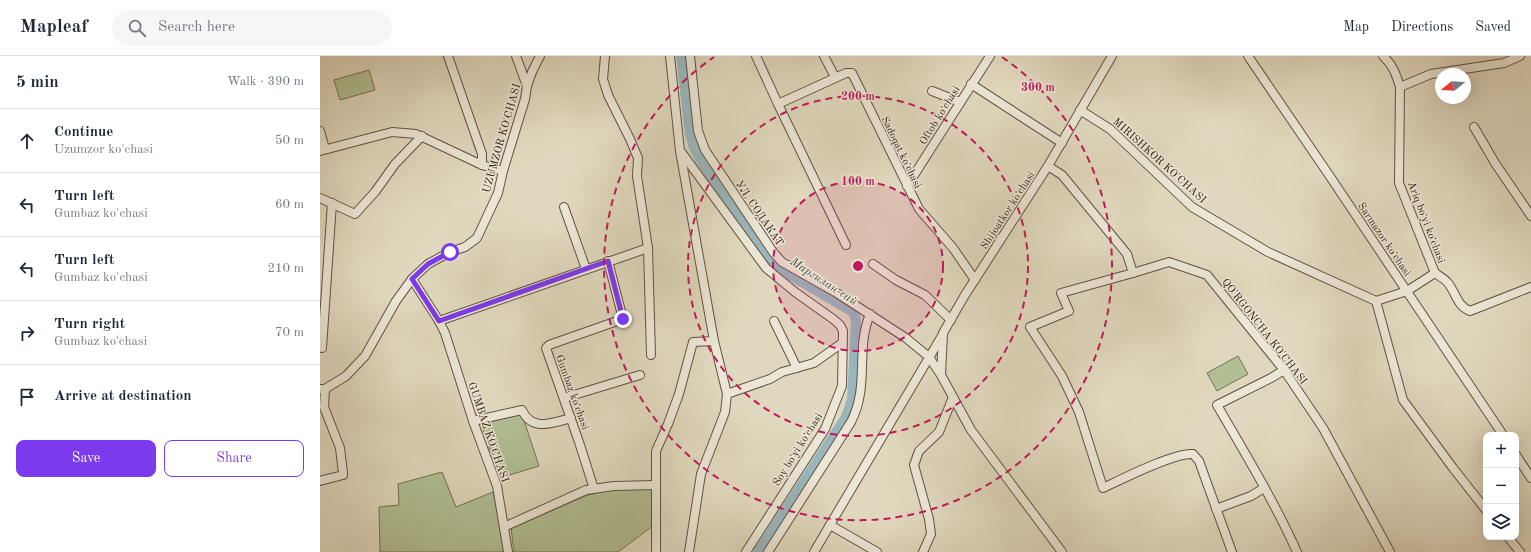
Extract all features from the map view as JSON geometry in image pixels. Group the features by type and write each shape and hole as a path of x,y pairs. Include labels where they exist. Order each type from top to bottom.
{"street":[{"path":"448,56 482,154 482,165"},
{"path":"516,56 527,86"},
{"name":"UZUMZOR KO'CHASI","path":"323,389 346,376 365,356 396,301 412,279 428,264 450,252 465,247 477,238 498,193 503,171 525,99 527,86 540,56"},
{"path":"605,56 603,79 608,96 630,138 638,158 638,176 648,248 651,355"},
{"path":"670,56 680,151 714,341 727,394 725,412 701,474 689,552"},
{"name":"УЛ. СОДАКАТ","path":"690,56 700,141 765,241 782,262 870,314 906,338 929,357 971,430 1062,552"},
{"path":"756,56 846,245"},
{"path":"824,56 835,77"},
{"name":"Oftob koʻchasi","path":"907,186 990,56"},
{"name":"Shijoatkor koʻchasi","path":"942,378 943,333 1048,166 1112,56"},
{"name":"Sarmazor koʻchasi","path":"1248,56 1501,432"},
{"name":"Ariq boʻyi koʻchasi","path":"1383,56 1390,62 1396,72 1400,87 1399,183 1435,273 1407,291"},
{"path":"1400,87 1431,74 1504,63 1520,56"},
{"name":"Sadoqat koʻchasi","path":"778,104 848,72 854,75 919,208 930,223 953,248 975,280"},
{"path":"971,84 1001,105 1062,143"},
{"path":"932,91 960,102"},
{"name":"MIRISHKOR KO'CHASI","path":"1080,110 1110,129 1192,207 1268,252 1376,301"},
{"path":"1474,128 1531,216"},
{"path":"320,131 322,150 392,132 416,134 482,165 503,171"},
{"path":"320,198 355,214 375,192 395,164 422,136"},
{"name":"Soy boʻyi koʻchasi","path":"680,151 766,268 795,292 837,322 842,331 842,386 825,429 746,552"},
{"path":"1048,166 1062,175 1127,254 1134,273"},
{"path":"322,348 332,203"},
{"path":"564,207 586,269"},
{"path":"439,321 648,248"},
{"name":"Gumbaz koʻchasi","path":"594,489 564,398 546,350 547,346 623,319 608,261"},
{"name":"QO'RGONCHA KO'CHASI","path":"1232,552 1199,461 1193,454 1186,453 1103,488 1079,412 1062,376 1030,327 1069,311 1061,293 1169,262 1207,275 1284,370 1323,428 1390,552"},
{"path":"872,264 896,280 925,296 951,320"},
{"path":"1435,273 1448,283 1458,302 1465,309 1470,311 1531,287"},
{"name":"GUMBAZ KO'CHASI","path":"412,279 445,333 473,421 497,486 508,552"},
{"path":"1407,291 1376,301 1403,400 1483,506"},
{"path":"768,552 857,411 862,387 864,334 870,314"},
{"path":"774,321 797,368"},
{"path":"814,552 943,333"},
{"path":"656,552 656,452 679,394 693,342 714,341"},
{"path":"727,394 770,379 782,372 814,363 842,343"},
{"path":"1284,370 1217,405 1285,527 1296,552"},
{"path":"564,398 640,375"},
{"path":"320,481 342,475 343,473 340,448 324,407 323,389"},
{"path":"923,552 931,534 929,519 914,465 918,451 939,432 953,397"},
{"path":"473,421 522,410 528,419 538,424 552,423 570,418"},
{"path":"1519,460 1531,478"},
{"path":"504,527 572,495 586,490 614,486 655,485"},
{"path":"1216,509 1251,496 1264,488"},
{"path":"830,525 877,552"},
{"path":"1510,540 1520,552"}],"green space":[{"path":"369,70 375,90 340,100 334,80"},
{"path":"1238,356 1248,374 1217,391 1207,373"},
{"path":"522,414 539,466 500,478 481,424"},
{"path":"442,472 456,507 493,492 504,540 505,552 380,552 379,507 399,505 398,484"},
{"path":"654,488 654,525 618,552 514,552 511,528 588,495 615,489"}],"waterway":[{"name":"Маргилан-сай","path":"681,56 690,134 694,148 701,161 763,252 783,271 853,312 856,320 852,400 846,417 758,552"}],"route":[{"path":"450,252 428,264 412,279 439,321 608,261 623,319"}]}
